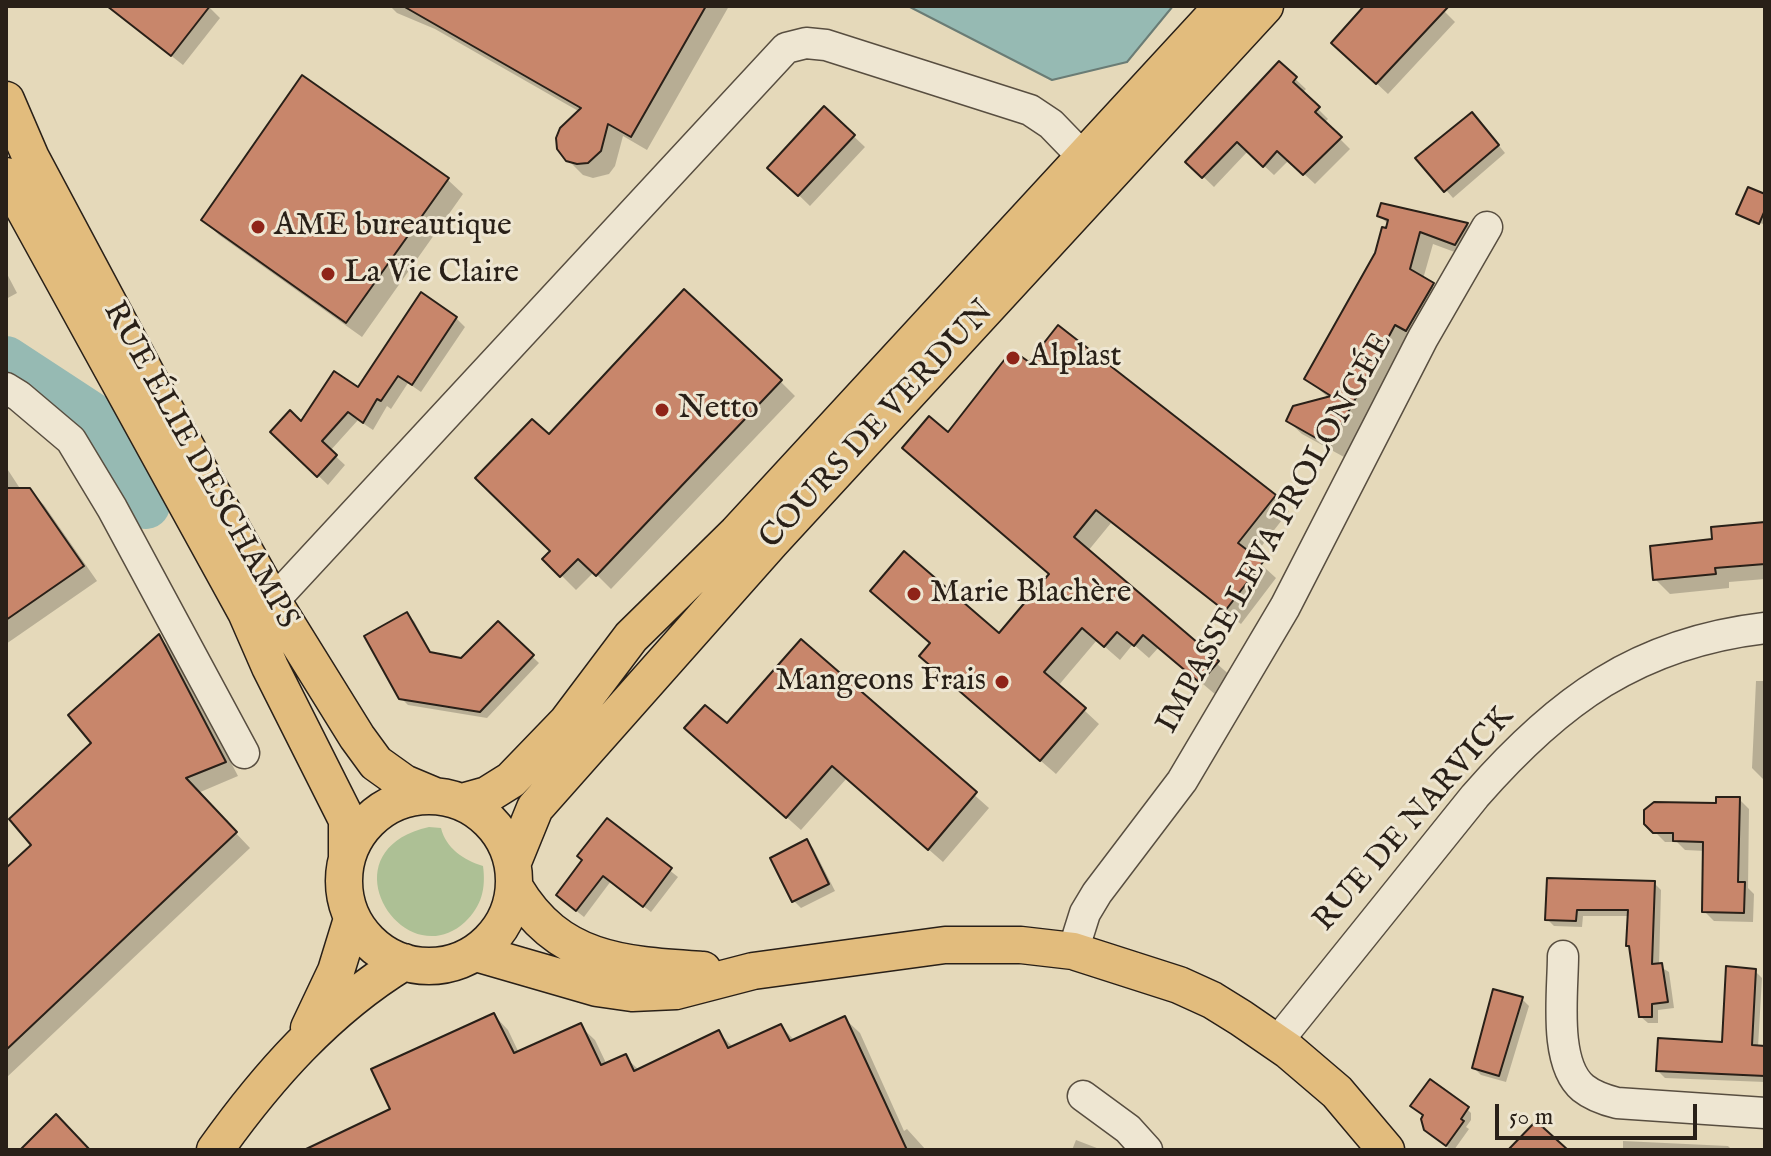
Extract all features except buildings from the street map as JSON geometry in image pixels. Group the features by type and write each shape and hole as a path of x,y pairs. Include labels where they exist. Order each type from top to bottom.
{"main road":[{"name":"COURS DE VERDUN","path":"448,799 487,795 520,771 567,722 631,637 737,533 1223,6"},
{"name":"COURS DE VERDUN","path":"514,875 535,808 771,542 1265,6"},
{"name":"RUE ÉLIE DESCHAMPS","path":"6,100 31,158 159,399 272,600 357,737 376,763 404,783 448,799"},
{"name":"RUE ÉLIE DESCHAMPS","path":"6,176 246,612 270,667 347,820 347,858"},
{"path":"514,875 509,912 497,934 476,953 450,965 422,967 395,960 371,944 352,919 344,887 347,858 360,831 381,811 407,799 448,799 485,817 503,838 529,912 552,933 597,957 646,966 745,973"},
{"path":"302,1041 336,971 352,919"},
{"path":"476,953 597,988 632,993 676,991 745,973 945,945 1021,945 1090,956 1140,971 1212,1000 1277,1042 1337,1092 1386,1150"},
{"path":"215,1150 302,1041 364,988 404,962"}],"street":[{"path":"272,600 786,48 806,43 826,45 1030,110 1051,124 1083,157"},
{"name":"IMPASSE LEVA PROLONGÉE","path":"1090,956 1085,913 1182,781 1285,607 1423,338 1487,227"},
{"path":"6,388 71,440 112,508 244,753"},
{"name":"RUE DE NARVICK","path":"1277,1042 1475,796 1507,760 1555,715 1593,687 1637,662 1709,637 1765,628"},
{"path":"1563,956 1563,1044 1569,1069 1581,1087 1597,1097 1617,1103 1765,1113"},
{"path":"1083,1096 1128,1129 1147,1150"}],"green space":[{"path":"429,827 441,828 456,852 483,866 483,889 475,910 465,922 442,935 419,934 399,923 384,904 377,882 381,860 397,840"}],"water":[{"path":"908,6 1173,6 1127,62 1052,80"}],"waterway":[{"path":"6,360 90,415 118,454 146,505"}],"place":[{"name":"AME bureautique","path":"258,227"},
{"name":"La Vie Claire","path":"328,274"},
{"name":"Alplast","path":"1013,358"},
{"name":"Netto","path":"662,410"},
{"name":"Marie Blachère","path":"914,594"},
{"name":"Mangeons Frais","path":"1002,682"}]}
